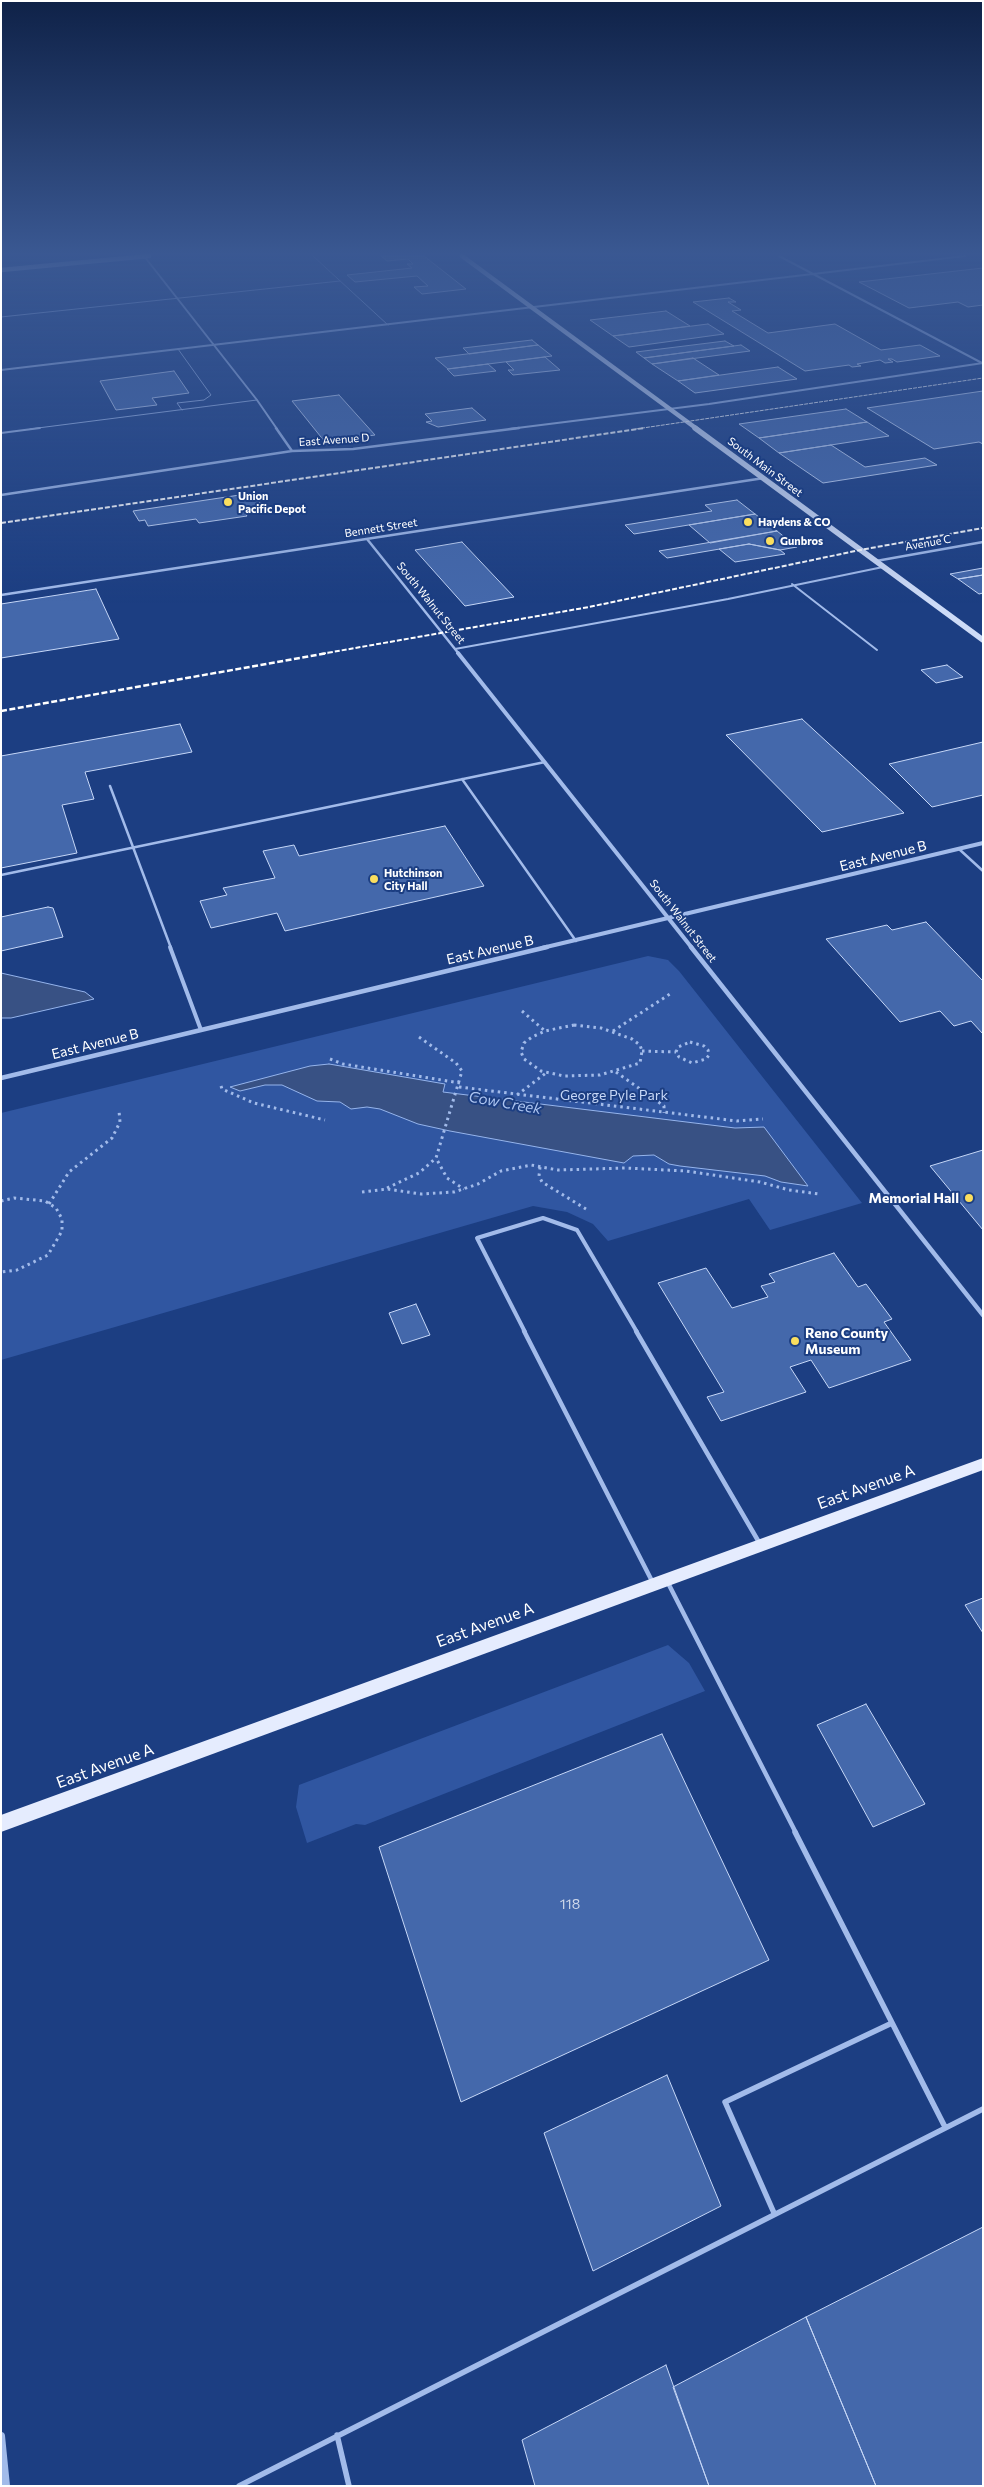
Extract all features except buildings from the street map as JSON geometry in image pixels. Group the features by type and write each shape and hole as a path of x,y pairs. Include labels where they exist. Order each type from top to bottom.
{"main road":[{"name":"East Avenue A","path":"1,1824 983,1464"}],"street":[{"path":"235,372 292,451"},
{"name":"South Main Street","path":"619,372 983,640"},
{"name":"East Avenue D","path":"1,494 292,451 353,449 668,408 919,372"},
{"name":"Bennett Street","path":"1,595 764,478"},
{"name":"South Walnut Street","path":"367,539 983,1315"},
{"name":"Avenue C","path":"876,561 983,542"},
{"name":"East Avenue B","path":"1,1078 668,920 983,843"},
{"path":"1,2436 6,2486"}],"lane":[{"path":"182,410 177,403 204,400 211,395 195,372"},
{"path":"1,433 256,400"},
{"path":"455,649 728,599 792,584 884,567"},
{"path":"792,584 877,650"},
{"path":"1,875 545,762"},
{"path":"462,779 576,941"},
{"path":"110,786 201,1030"},
{"path":"959,849 983,871"},
{"path":"761,1546 577,1230 543,1218 478,1238 660,1581 945,2127"},
{"path":"774,2213 725,2102 892,2023"},
{"path":"240,2486 774,2213 983,2109"},
{"path":"337,2435 349,2486"}],"path":[{"path":"613,1031 670,994"},
{"path":"522,1010 545,1031"},
{"path":"574,1026 589,1026 613,1031 632,1039 640,1045 642,1051 640,1063 616,1072 582,1076 564,1076 547,1072 524,1059 521,1052 524,1043 545,1031 574,1026"},
{"path":"387,1189 418,1173 436,1158 442,1134 460,1083 462,1071 456,1062 418,1036"},
{"path":"642,1051 676,1052 684,1061 700,1062 709,1055 708,1048 690,1042 678,1047 676,1052"},
{"path":"330,1058 343,1064 460,1083"},
{"path":"517,1095 547,1072"},
{"path":"616,1072 664,1106 664,1113"},
{"path":"221,1086 222,1089 254,1103 325,1120"},
{"path":"458,1087 737,1121 763,1119"},
{"path":"49,1204 68,1172 112,1138 120,1122 119,1111"},
{"path":"436,1158 447,1178 464,1189"},
{"path":"362,1192 387,1189 437,1195 464,1189 501,1171 531,1165 558,1170 626,1168 686,1171 760,1182 789,1190 819,1194"},
{"path":"1,1201 30,1198 56,1208 62,1219 62,1231 57,1243 48,1255 33,1264 17,1270 1,1272"}],"green space":[{"name":"George Pyle Park","path":"648,956 668,960 679,971 862,1203 770,1230 749,1199 608,1241 593,1224 567,1212 533,1206 1,1360 1,1113"},
{"path":"668,1645 689,1663 705,1691 365,1825 356,1824 307,1843 296,1807 299,1785"}],"water":[{"path":"1,973 85,992 94,999 11,1018 1,1018"},
{"name":"Cow Creek","path":"329,1064 445,1084 443,1092 735,1128 764,1127 808,1186 781,1182 765,1176 669,1164 654,1155 633,1156 624,1163 450,1131 418,1124 380,1109 367,1107 351,1109 340,1102 317,1101 282,1085 265,1085 240,1091 230,1087 310,1066"}],"railway":[{"path":"636,429 983,378"},
{"path":"1,523 644,428"},
{"path":"321,654 589,607 860,550 983,528"},
{"path":"1,711 328,653"}],"place":[{"name":"Union Pacific Depot","path":"228,502"},
{"name":"Haydens & CO","path":"748,522"},
{"name":"Gunbros","path":"770,541"},
{"name":"Hutchinson City Hall","path":"374,879"},
{"name":"Memorial Hall","path":"969,1198"},
{"name":"Reno County Museum","path":"795,1341"}]}
